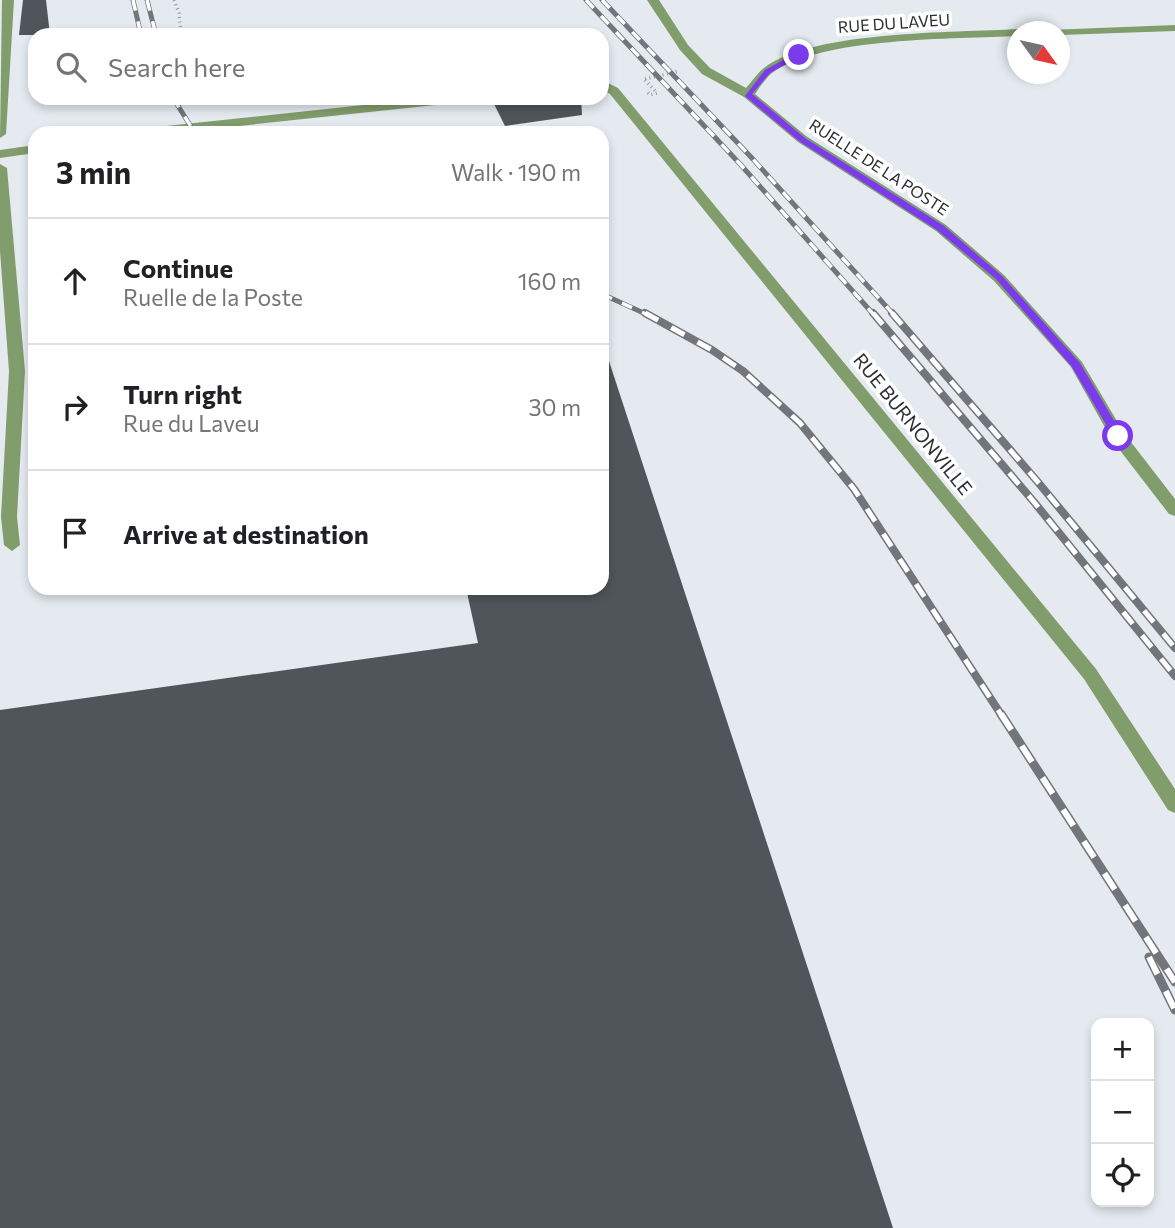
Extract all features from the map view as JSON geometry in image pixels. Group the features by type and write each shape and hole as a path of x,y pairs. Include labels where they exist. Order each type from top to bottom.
{"street":[{"path":"0,134 8,0"},
{"name":"RUELLE DE LA POSTE","path":"653,0 684,47 706,71 748,94 802,139 941,228 999,278 1076,365 1118,436 1175,510"},
{"path":"1070,31 1175,28"},
{"name":"RUE DU LAVEU","path":"748,94 768,71 820,48 876,41 1007,33"},
{"name":"RUE BURNONVILLE","path":"609,88 1090,674 1175,805"},
{"path":"203,126 399,105"},
{"path":"0,154 28,150"},
{"path":"0,168 17,371 9,517 12,545"}],"path":[{"path":"174,0 180,28"},
{"path":"641,87 650,95 657,93 645,79 684,70"}],"building":[{"path":"23,0 46,0 49,28 28,28 28,35 19,35"},
{"path":"494,105 581,105 582,115 505,126"},
{"path":"609,361 893,1228 0,1228 0,710 478,643 468,595 609,595"}],"railway":[{"path":"133,0 139,28"},
{"path":"147,0 154,28"},
{"path":"586,0 740,164 874,315"},
{"path":"602,0 751,157 894,315"},
{"path":"177,105 191,126"},
{"path":"609,297 648,315"},
{"path":"645,313 712,350 743,371 800,423 854,489 1002,716"},
{"path":"873,313 1034,502 1175,676"},
{"path":"892,313 1037,481 1175,648"},
{"path":"1001,714 1175,982"},
{"path":"1149,957 1175,1010"}],"route":[{"path":"799,55 768,71 748,94 802,139 941,228 999,278 1076,365 1118,436"}]}
